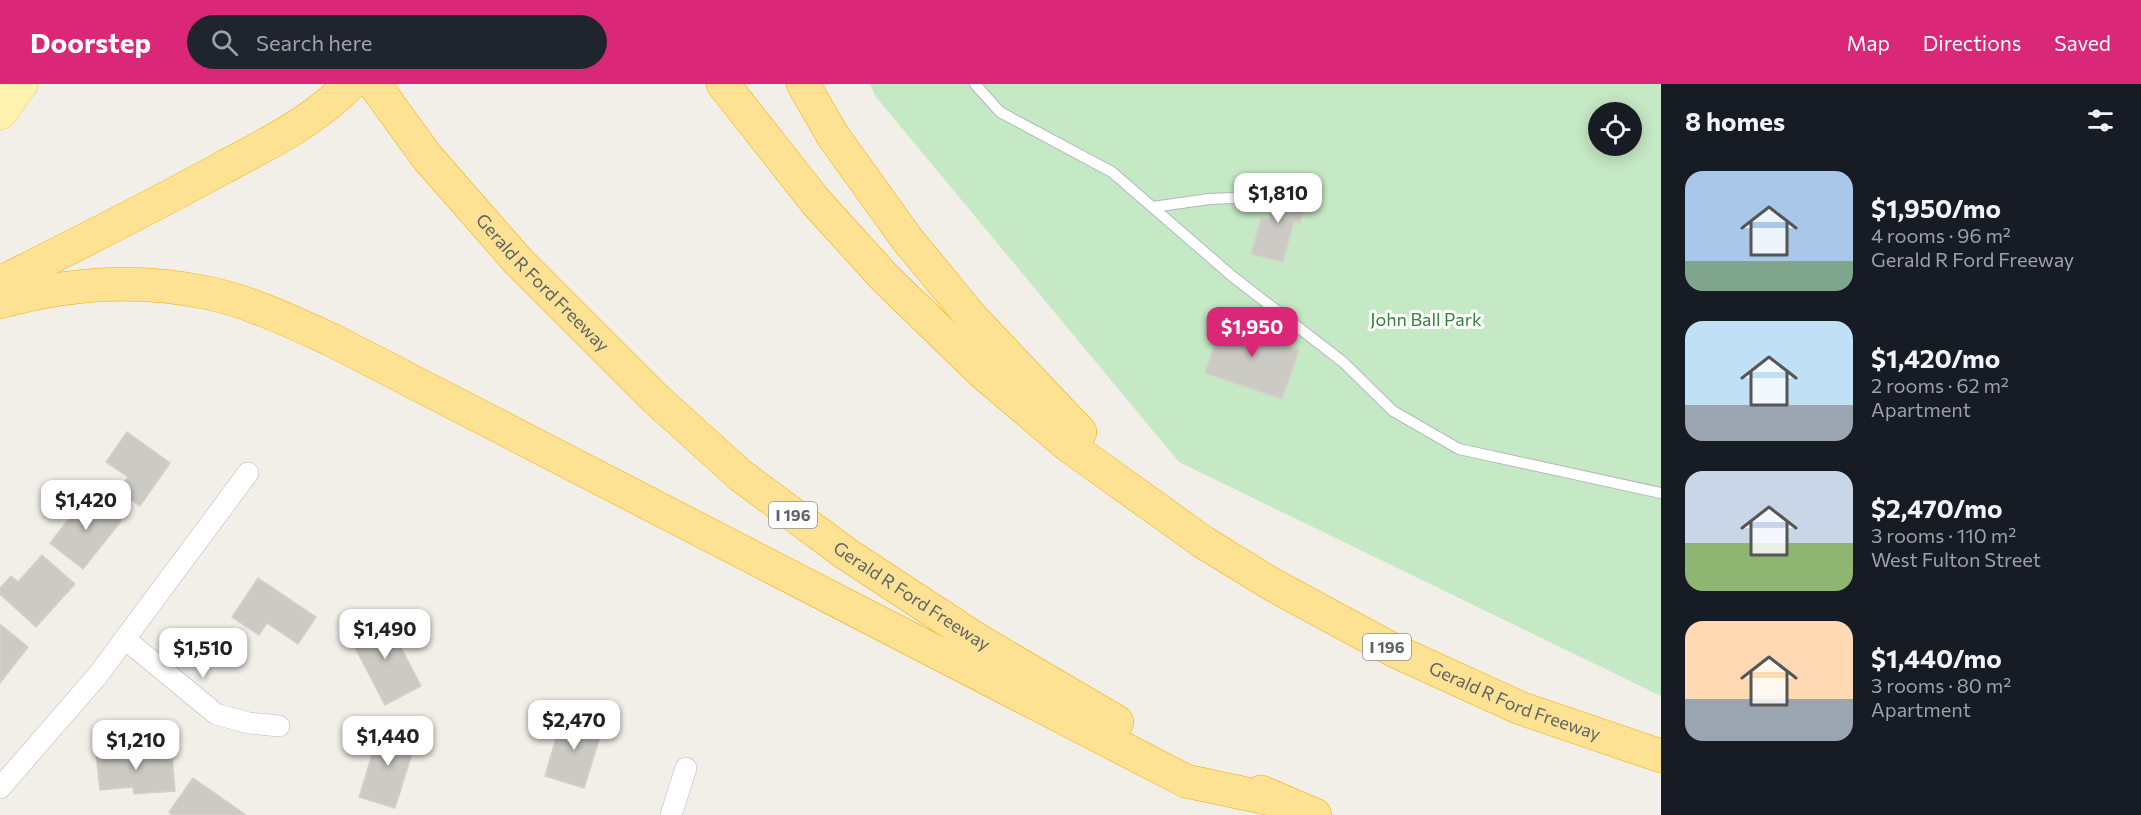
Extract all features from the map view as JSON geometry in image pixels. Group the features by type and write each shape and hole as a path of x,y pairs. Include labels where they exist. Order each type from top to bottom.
{"highway":[{"path":"0,283 190,186 306,120 350,84"},
{"name":"Gerald R Ford Freeway","path":"374,84 427,157 519,262 656,399 740,475 845,553 975,639 1118,723 1280,801 1315,815"},
{"name":"Gerald R Ford Freeway","path":"723,84 816,202 885,278 1000,388 1069,446 1203,542 1273,585 1395,651 1520,708 1661,756"},
{"path":"803,84 833,136 914,247 972,318 1136,493"},
{"path":"0,302 67,287 134,283 209,293 268,312 343,346 1186,781 1280,801"}],"main road":[{"path":"0,113 21,84"}],"street":[{"path":"0,788 98,675 248,473"},
{"path":"124,639 216,714 249,723 279,726"},
{"path":"671,815 686,768"}],"lane":[{"path":"975,84 1000,112 1112,172 1232,276 1343,362 1393,411 1459,449 1661,493"},
{"path":"1153,207 1209,199 1257,197"}],"green space":[{"name":"John Ball Park","path":"870,84 1661,84 1661,696 1179,462 876,97"}],"building":[{"path":"1265,187 1307,197 1300,223 1294,221 1283,262 1251,254 1261,218 1269,219 1272,206 1261,203"},
{"path":"1225,315 1290,338 1288,346 1299,350 1282,399 1205,373"},
{"path":"127,432 170,463 140,506 118,491 128,477 106,462"},
{"path":"88,494 122,520 83,569 50,543"},
{"path":"42,555 75,584 36,627 0,594 0,588 11,576 18,582"},
{"path":"258,578 316,617 298,644 267,623 259,635 232,617"},
{"path":"384,615 421,686 385,705 348,634"},
{"path":"0,624 28,647 0,683"},
{"path":"563,715 603,727 584,788 545,776"},
{"path":"381,726 417,737 395,808 359,797"},
{"path":"155,748 155,757 172,755 175,791 134,794 133,787 100,790 96,753"},
{"path":"193,778 246,815 173,815 169,812"}]}
